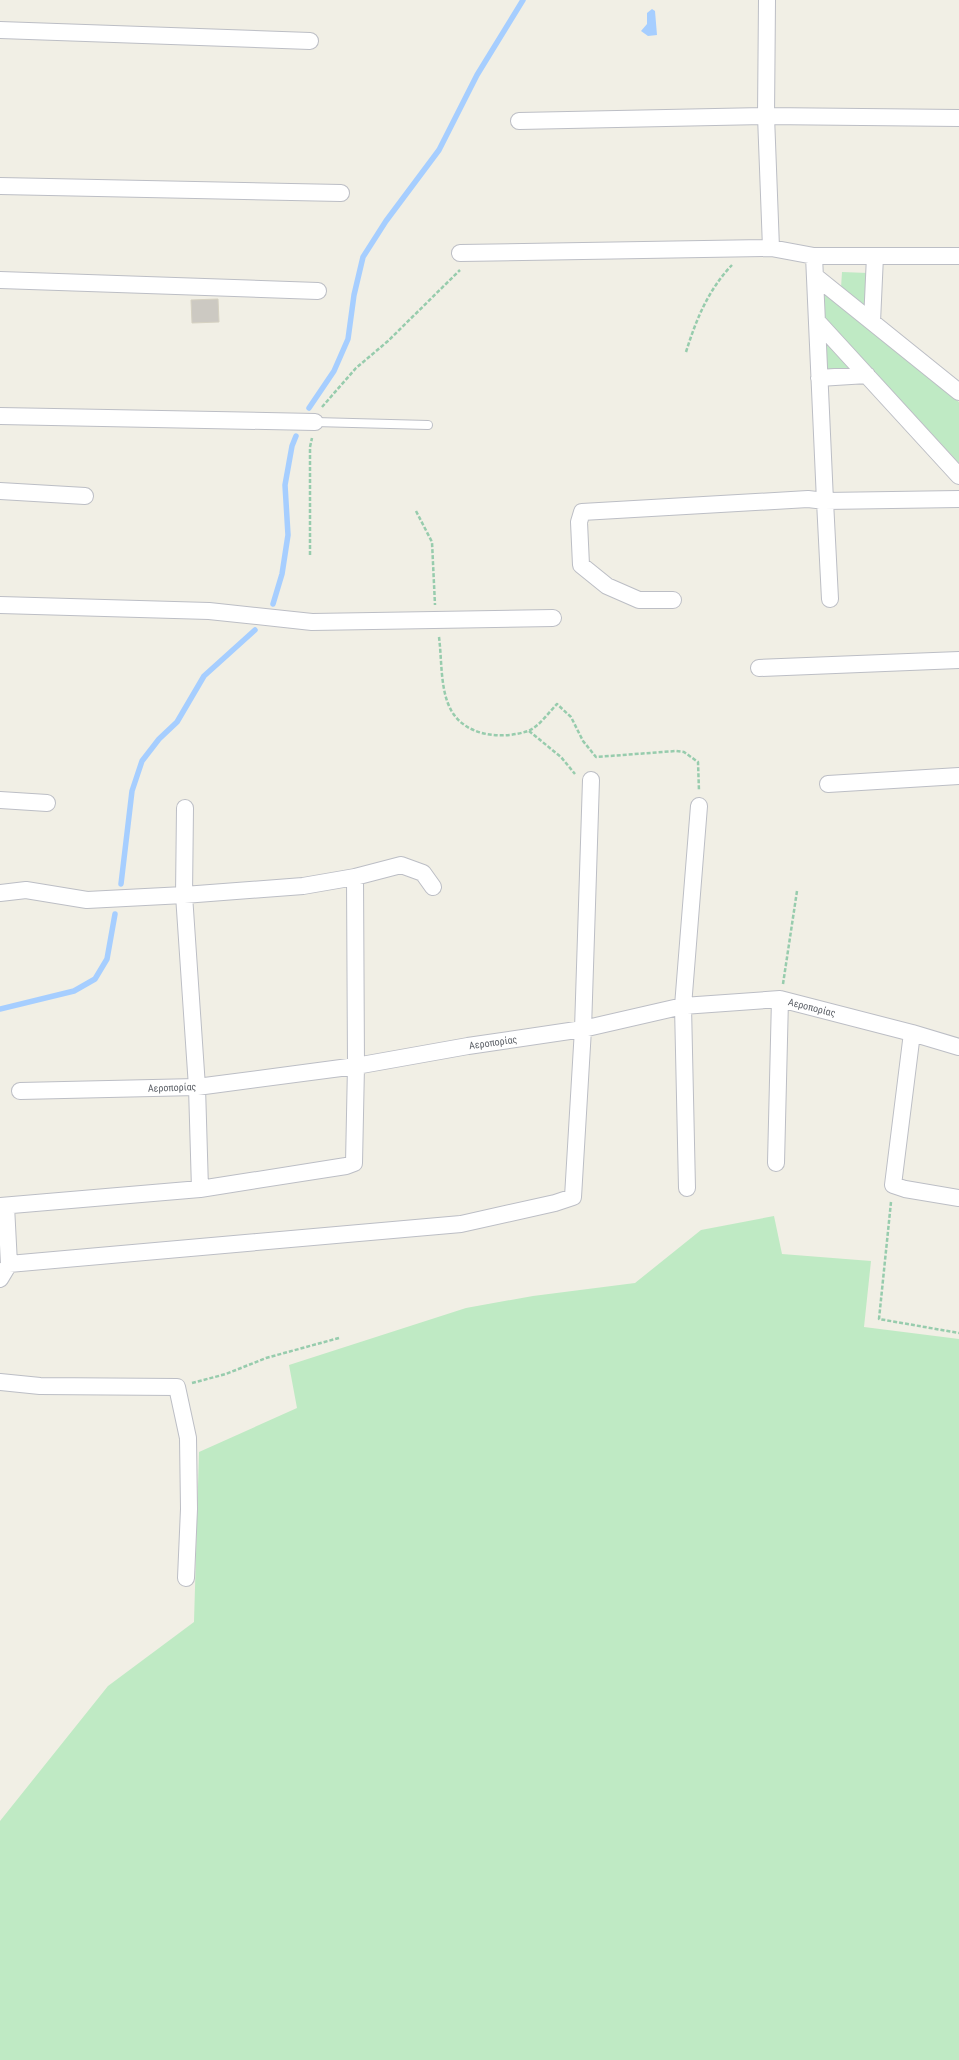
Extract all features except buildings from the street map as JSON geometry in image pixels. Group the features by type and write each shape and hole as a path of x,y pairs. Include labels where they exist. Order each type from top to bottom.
{"street":[{"path":"767,0 766,116 771,248"},
{"path":"0,30 310,41"},
{"path":"519,121 766,116 959,118"},
{"path":"0,186 341,193"},
{"path":"460,252 771,248 814,256 959,256"},
{"path":"814,256 830,599"},
{"path":"872,322 875,256"},
{"path":"815,276 959,392"},
{"path":"0,280 318,292"},
{"path":"817,321 959,476"},
{"path":"819,378 866,375"},
{"path":"0,416 315,422"},
{"path":"0,491 85,496"},
{"path":"673,600 639,600 607,586 581,565 579,522 582,512 808,499 825,501 959,500"},
{"path":"0,606 209,611 312,622 553,618"},
{"path":"759,668 959,660"},
{"path":"828,784 959,776"},
{"path":"9,1264 461,1224 573,1197 582,1029 584,779"},
{"path":"0,800 47,803"},
{"path":"687,1188 683,1006 699,806"},
{"path":"185,808 184,895 197,1087 200,1189"},
{"path":"0,893 26,890 87,900 184,895 303,886 355,877 401,865 422,872 433,887"},
{"path":"0,1278 9,1264 3,1206 200,1189 346,1166 354,1163 356,1066 355,877"},
{"path":"776,1163 780,999"},
{"name":"Αεροπορίας","path":"20,1091 197,1087 356,1066 468,1046 582,1029 683,1006 780,999 912,1033 959,1047"},
{"path":"912,1033 893,1185 904,1190 959,1198"},
{"path":"0,1382 40,1386 177,1387 188,1438 189,1509 186,1578"}],"lane":[{"path":"315,422 428,425"}],"path":[{"path":"686,352 697,318 710,294 726,272 747,249"},
{"path":"310,555 310,447 317,413 356,368 388,342 477,252"},
{"path":"416,511 432,542 437,621 444,688 450,709 460,724 480,733 504,735 529,731 556,704 572,716 583,742 596,757 684,752 698,762 699,806"},
{"path":"529,731 561,757 584,779"},
{"path":"780,999 797,891"},
{"path":"893,1185 879,1319 959,1333"},
{"path":"177,1387 226,1374 266,1358 339,1338"}],"green space":[{"path":"842,272 868,273 865,309 841,288"},
{"path":"824,293 959,402 959,463 825,318"},
{"path":"826,342 853,370 825,371"},
{"path":"774,1216 782,1254 871,1261 864,1327 959,1339 959,2060 0,2060 0,1821 108,1686 194,1622 199,1452 297,1408 289,1365 466,1308 533,1296 635,1283 701,1230"}],"water":[{"path":"652,9 655,11 657,35 648,36 641,31 647,24 647,13"}],"waterway":[{"path":"309,408 334,371 348,339 354,295 363,257 386,221 439,150 477,75 523,0"},
{"path":"273,604 282,574 288,535 285,485 292,446 296,436"},
{"path":"121,884 132,791 142,761 159,739 177,722 204,676 255,630"},
{"path":"0,1009 74,991 95,979 107,959 115,914"}]}
